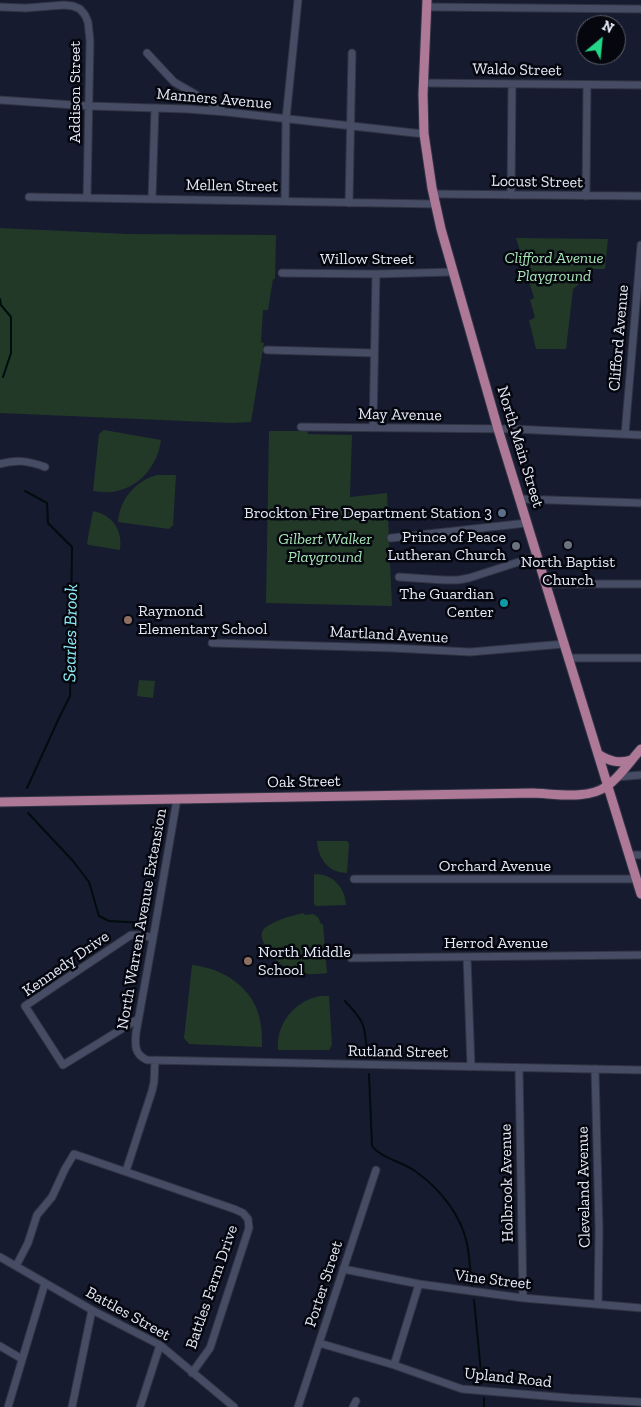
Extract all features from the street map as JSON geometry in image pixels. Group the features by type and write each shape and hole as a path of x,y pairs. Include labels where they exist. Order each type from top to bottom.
{"main road":[{"name":"North Main Street","path":"427,3 423,83 424,134 435,204 498,430 641,894"},
{"path":"607,786 641,749"},
{"path":"598,754 605,759 617,762 632,760"},
{"name":"Oak Street","path":"0,802 516,793 579,794 594,792 607,786"}],"street":[{"path":"284,201 286,119 298,0"},
{"path":"427,3 641,9"},
{"name":"Addison Street","path":"0,7 26,8 64,5 80,9 85,15 88,22 90,41 87,198"},
{"path":"147,53 174,82 209,104 226,112"},
{"path":"349,203 352,53"},
{"name":"Waldo Street","path":"423,83 641,85"},
{"path":"511,195 512,84"},
{"path":"586,196 587,85"},
{"name":"Manners Avenue","path":"0,100 226,112 424,134"},
{"path":"152,198 155,108"},
{"name":"Locust Street","path":"433,194 641,196"},
{"name":"Mellen Street","path":"29,197 435,204"},
{"name":"Clifford Avenue","path":"625,434 641,245"},
{"name":"Willow Street","path":"282,273 376,274 453,272"},
{"path":"373,428 376,274"},
{"path":"267,350 374,353"},
{"name":"May Avenue","path":"301,427 514,429 641,435"},
{"path":"0,464 19,460 45,467"},
{"path":"520,499 641,503"},
{"path":"392,538 527,523"},
{"path":"399,577 458,580 537,556"},
{"path":"546,584 641,584"},
{"name":"Martland Avenue","path":"212,643 382,647 470,652 564,644"},
{"path":"568,658 641,658"},
{"path":"617,777 641,776"},
{"name":"North Warren Avenue Extension","path":"155,1060 147,1060 140,1057 135,1046 136,1033 177,800"},
{"path":"629,855 641,855"},
{"name":"Orchard Avenue","path":"354,880 636,880"},
{"name":"Kennedy Drive","path":"138,1019 63,1065 25,1006 131,935 153,938"},
{"name":"Herrod Avenue","path":"351,958 641,955"},
{"path":"467,957 471,1067"},
{"path":"126,1172 152,1091 155,1060"},
{"name":"Rutland Street","path":"155,1060 641,1070"},
{"name":"Holbrook Avenue","path":"519,1068 524,1298"},
{"name":"Cleveland Avenue","path":"595,1069 599,1230 598,1304"},
{"name":"Battles Farm Drive","path":"16,1266 28,1243 38,1215 52,1197 74,1154 234,1208 243,1213 248,1219 249,1228 210,1348 192,1373"},
{"name":"Porter Street","path":"298,1407 376,1170"},
{"name":"Battles Street","path":"0,1257 92,1310 160,1345 229,1405"},
{"name":"Vine Street","path":"344,1269 419,1284 524,1298 641,1308"},
{"path":"8,1407 45,1283"},
{"path":"394,1365 419,1284"},
{"path":"72,1407 92,1310"},
{"name":"Upland Road","path":"319,1342 394,1365 462,1389 641,1402"},
{"path":"140,1407 160,1345"},
{"path":"0,1346 22,1359"}],"green space":[{"path":"0,228 128,234 276,235 275,279 273,279 268,310 263,310 261,342 264,343 251,422 230,423 0,413"},
{"name":"Clifford Avenue Playground","path":"516,238 608,239 605,269 589,269 588,282 579,281 578,285 573,289 566,349 536,349 529,320 535,317 530,300 534,298"},
{"path":"104,430 161,440 156,457 147,473 134,484 114,492 93,491 99,434"},
{"name":"Gilbert Walker Playground","path":"269,431 307,431 308,434 352,435 350,497 387,493 392,606 266,603"},
{"path":"157,475 176,475 173,525 169,529 118,522 122,506 130,492 142,482"},
{"path":"93,511 106,516 115,525 120,536 120,550 89,545 87,543"},
{"path":"139,680 155,681 153,698 137,696"},
{"path":"317,841 347,841 349,844 347,873 335,871 326,864 320,854"},
{"path":"314,874 327,876 337,883 343,893 346,905 316,906 314,904"},
{"path":"304,913 305,915 313,914 323,924 327,973 306,974 290,970 275,958 262,938 264,929 272,923"},
{"path":"192,965 215,970 226,975 244,989 257,1009 261,1027 262,1047 189,1044 184,1038"},
{"path":"320,996 329,996 332,1045 329,1050 278,1050 280,1031 288,1015 302,1003"}],"waterway":[{"name":"Searles Brook","path":"0,299 1,305 11,317 11,353 3,377"},
{"name":"Searles Brook","path":"25,491 47,503 48,523 72,547 70,696 27,788"},
{"name":"Searles Brook","path":"28,813 73,861 89,882 99,916 109,921 144,923"},
{"name":"Searles Brook","path":"345,1001 361,1020 365,1031 367,1055"},
{"name":"Searles Brook","path":"369,1074 372,1146 386,1157 415,1171 432,1185 448,1203 460,1222 464,1233 468,1249 472,1286"},
{"name":"Searles Brook","path":"474,1300 482,1383"},
{"name":"Searles Brook","path":"484,1398 484,1407"}],"place":[{"name":"Brockton Fire Department Station 3","path":"502,513"},
{"name":"North Baptist Church","path":"568,545"},
{"name":"Prince of Peace Lutheran Church","path":"516,546"},
{"name":"The Guardian Center","path":"504,603"},
{"name":"Raymond Elementary School","path":"128,620"},
{"name":"North Middle School","path":"248,961"}]}
